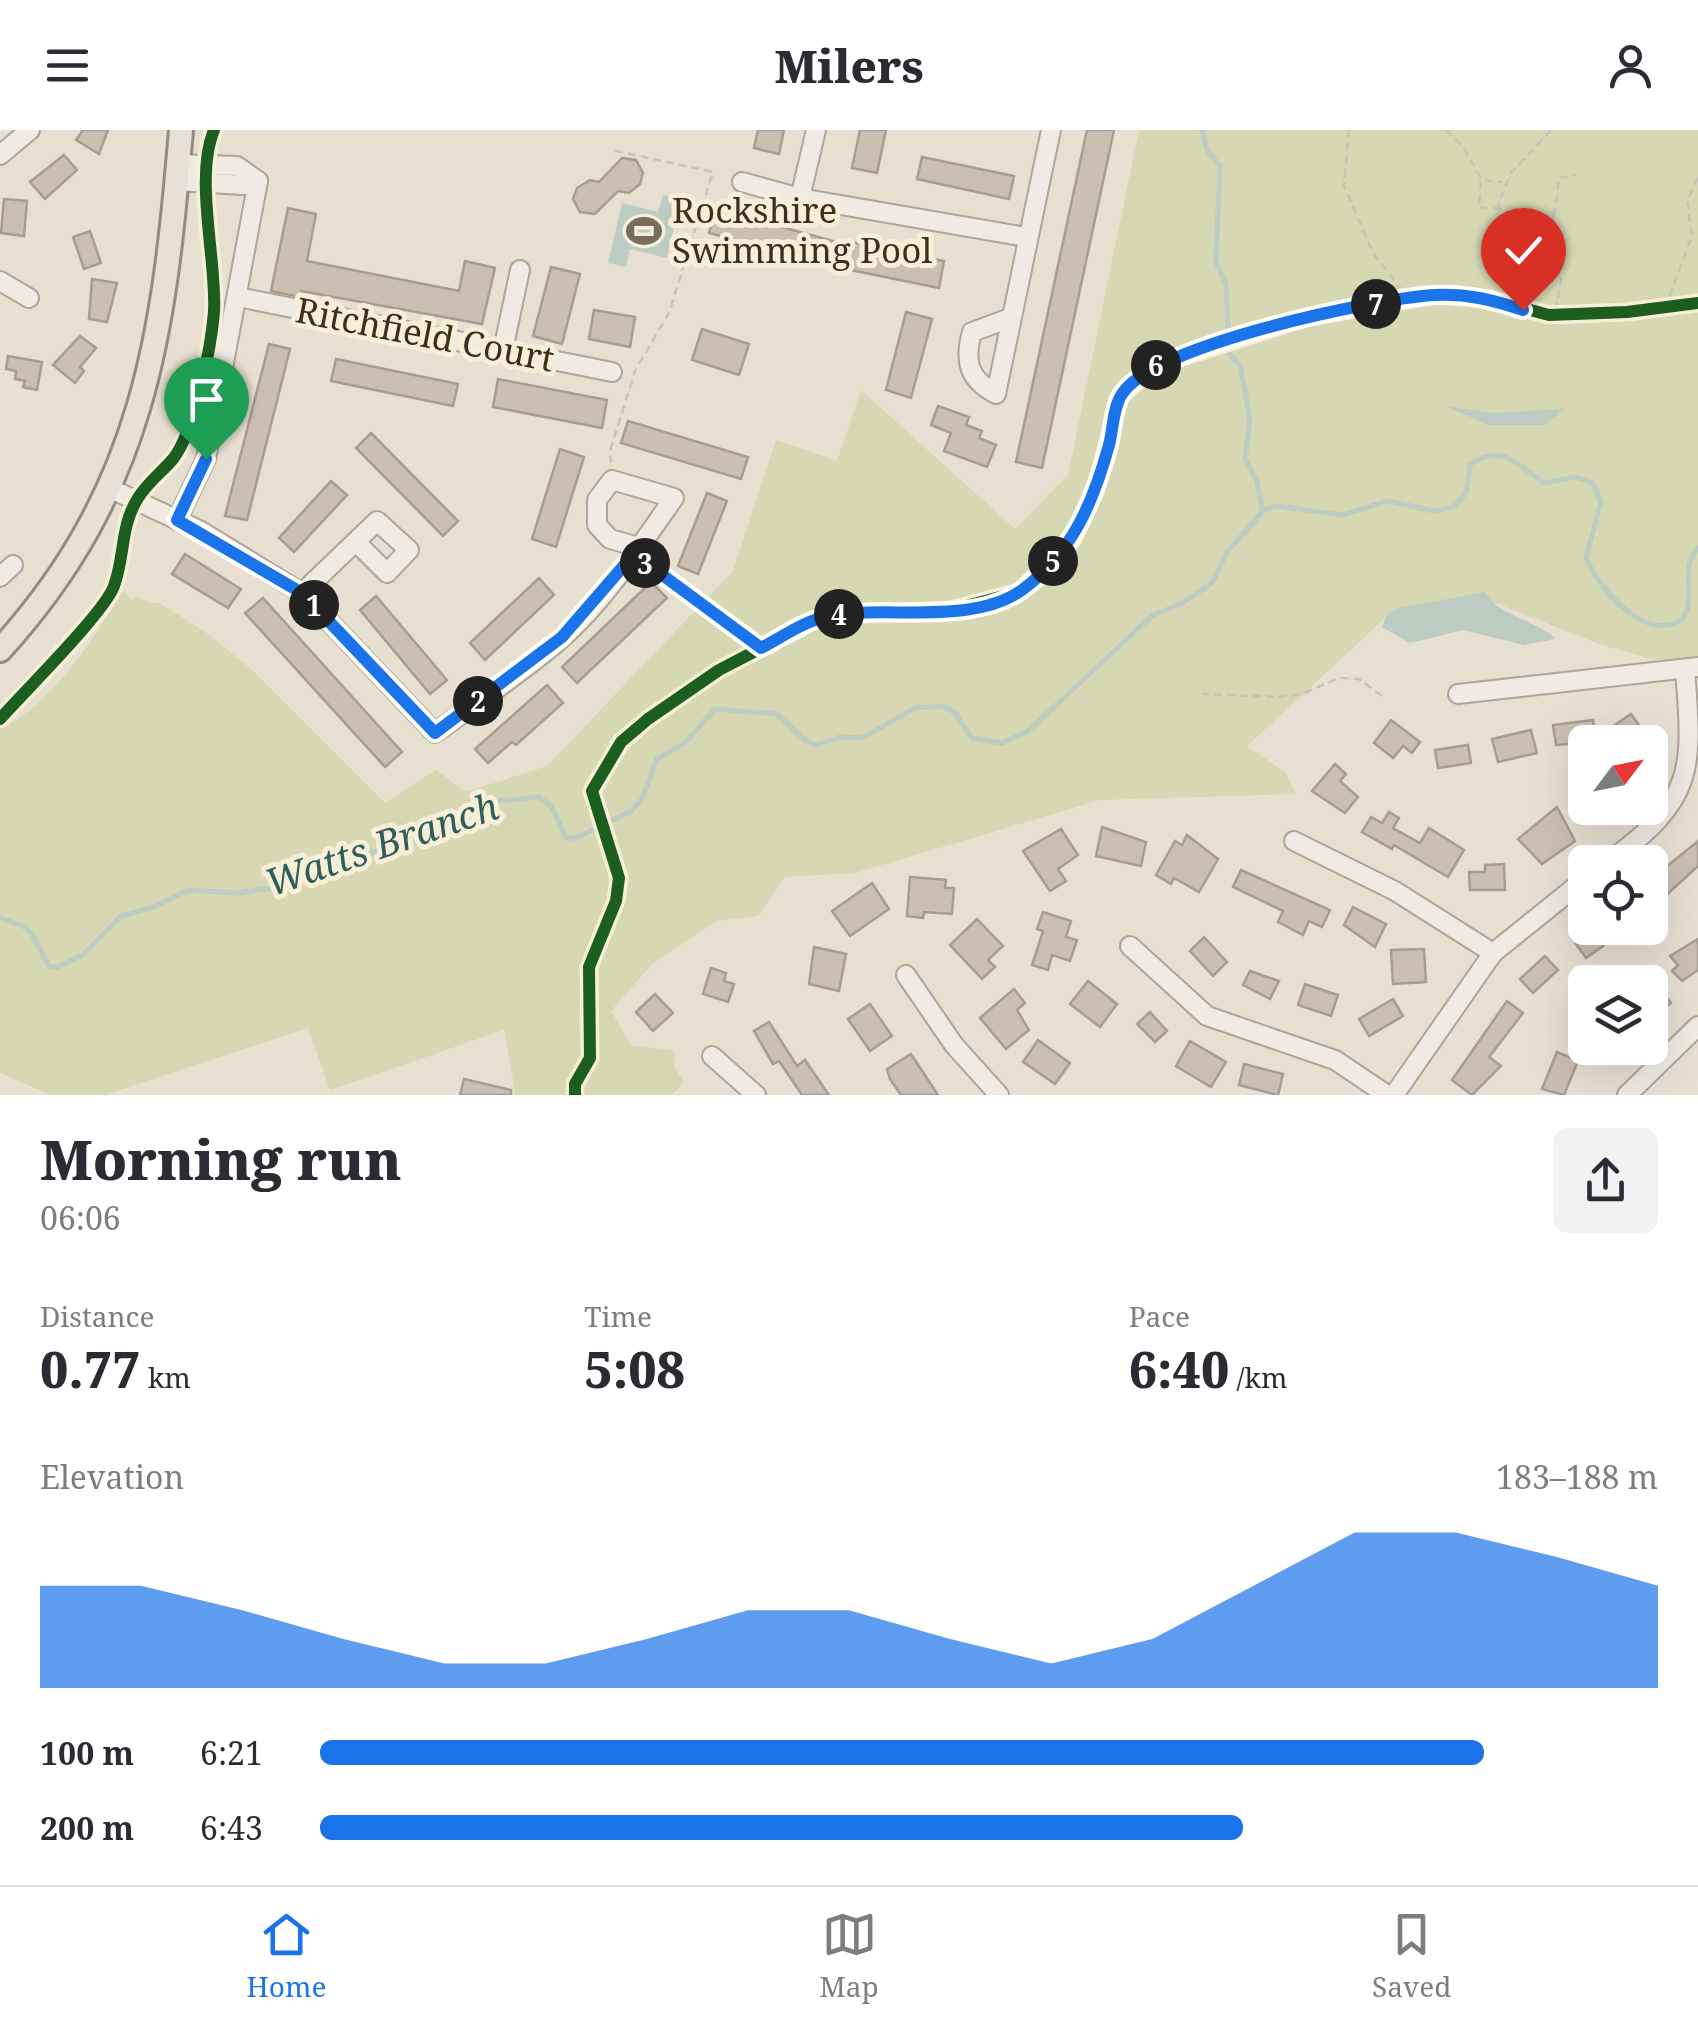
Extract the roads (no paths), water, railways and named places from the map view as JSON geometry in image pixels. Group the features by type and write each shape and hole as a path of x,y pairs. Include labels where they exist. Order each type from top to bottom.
{"main road":[{"path":"0,650 32,615 59,574 109,488 140,413 170,270 180,130"}],"street":[{"path":"0,155 30,130"},
{"path":"800,198 816,130"},
{"path":"1010,318 1050,130"},
{"path":"177,172 243,186 258,181 206,459 177,520"},
{"path":"742,182 800,198 1026,237"},
{"path":"503,350 520,270"},
{"path":"0,282 29,298"},
{"name":"Ritchfield Court","path":"238,298 612,372"},
{"path":"109,488 177,520 302,593 435,733 562,637 636,551 674,498 612,480 597,500 597,525 610,539 636,551"},
{"path":"302,593 356,542"},
{"path":"1458,694 1692,668 1691,749 1684,778 1672,806 1632,845"},
{"path":"1294,841 1395,891 1493,953"},
{"path":"1130,946 1208,1016 1334,1060 1390,1095 1493,953 1568,893"},
{"path":"906,975 954,1045 999,1095"},
{"path":"1627,1095 1698,1026"},
{"path":"712,1056 756,1095"}],"waterway":[{"path":"1202,130 1207,150 1220,166 1216,262 1226,284 1229,353 1240,365 1250,419 1245,459 1257,481 1262,510"},
{"name":"Watts Branch","path":"0,918 23,926 32,934 49,966 58,967 84,954 121,916 156,906 188,890 237,893 279,887 353,862 448,818 500,801 539,797 552,807 566,838 576,838 631,811 642,799 657,759 685,743 715,709 777,714 807,742 817,745 840,737 862,738 915,708 943,706 954,712 972,738 1002,743 1027,732 1153,615 1181,604 1212,583 1227,552 1265,509 1277,506 1342,515 1388,501 1434,511 1445,509 1456,505 1467,491 1470,464 1493,455 1510,459 1545,483 1575,477 1592,482 1601,502 1586,558 1612,597 1639,619 1654,625 1682,619 1688,602 1689,565 1698,548"}],"place":[{"name":"Rockshire Swimming Pool","path":"644,231"}]}
